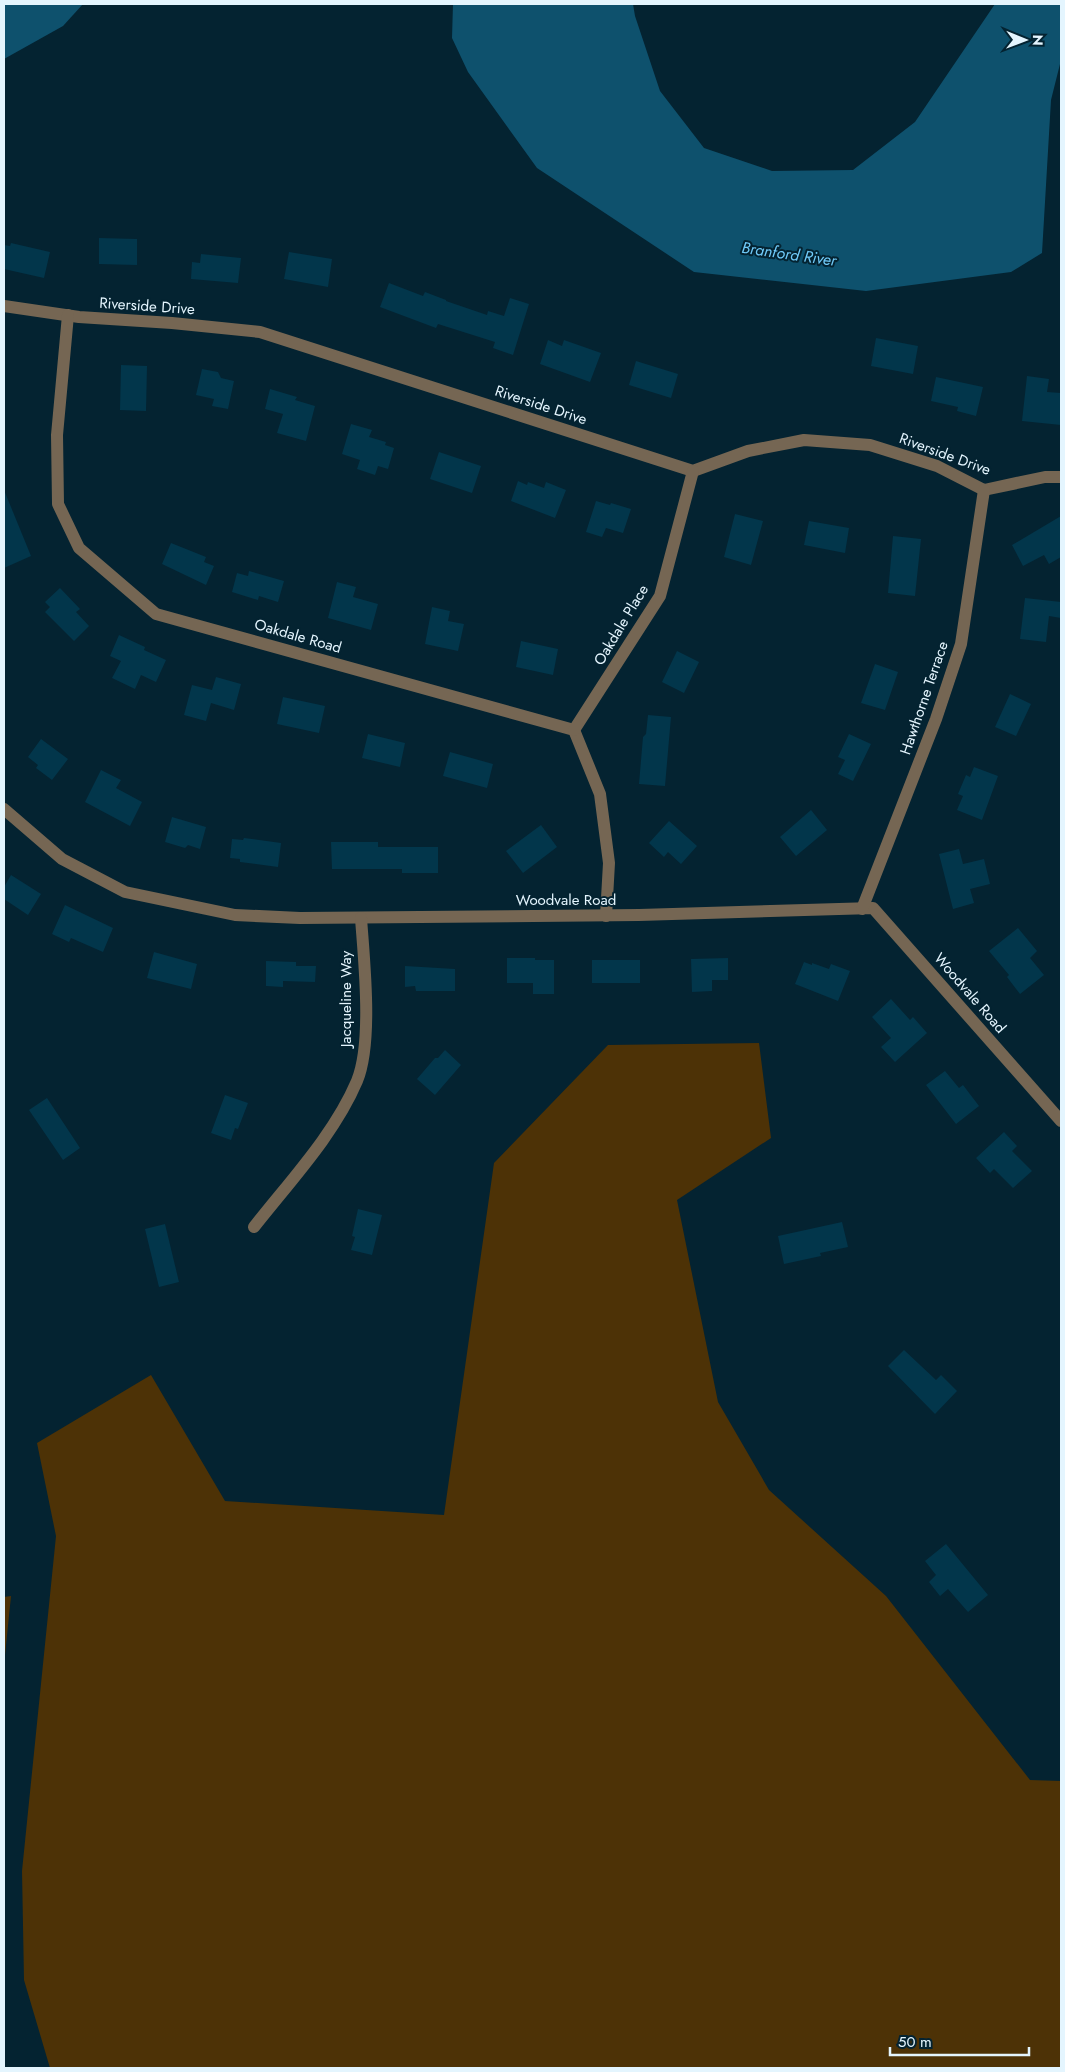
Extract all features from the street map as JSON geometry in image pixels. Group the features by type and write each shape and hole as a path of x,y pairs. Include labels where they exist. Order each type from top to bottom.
{"street":[{"name":"Riverside Drive","path":"4,306 68,315 260,332 693,470 748,451 804,440 870,445 937,466 984,490 1044,477 1061,477"},
{"name":"Oakdale Road","path":"68,315 56,435 58,504 79,548 156,614 574,730"},
{"name":"Oakdale Place","path":"574,730 660,596 693,470"},
{"name":"Hawthorne Terrace","path":"862,909 936,719 961,644 984,490"},
{"path":"574,730 600,794 609,863 606,916"},
{"name":"Woodvale Road","path":"4,809 62,860 125,892 235,915 300,918 606,916 873,908 1061,1121"},
{"name":"Jacqueline Way","path":"254,1227 331,1128 358,1080 365,1043 365,981 361,918"}],"shaded area":[{"path":"759,1043 771,1138 677,1200 718,1402 769,1490 886,1596 1030,1780 1061,1781 1061,2068 50,2068 24,1980 22,1871 56,1536 37,1443 151,1375 225,1501 444,1515 494,1163 608,1045"},
{"path":"11,1596 4,1665 4,1597"}],"water":[{"path":"4,4 83,4 63,26 4,59"},
{"name":"Branford River","path":"453,4 633,4 635,16 660,91 704,148 772,171 853,170 915,122 995,4 1061,4 1061,60 1051,100 1042,253 1011,272 866,291 694,272 537,168 468,72 452,38"}],"building":[{"path":"99,238 137,239 137,265 99,264"},
{"path":"11,243 50,252 44,278 4,269 4,245 10,246"},
{"path":"289,252 332,259 328,287 284,279"},
{"path":"201,254 241,258 238,283 191,279 192,262 200,263"},
{"path":"389,283 423,296 425,292 487,315 488,311 504,316 510,298 529,304 513,355 493,348 495,342 438,324 436,328 380,307"},
{"path":"876,338 918,346 913,374 871,366"},
{"path":"548,340 562,346 564,340 601,353 590,382 540,364"},
{"path":"636,361 678,374 671,398 629,385"},
{"path":"121,365 147,366 146,411 120,410"},
{"path":"202,369 218,372 221,378 234,381 228,409 212,406 214,399 196,395"},
{"path":"1027,376 1049,379 1047,392 1061,393 1061,425 1022,421"},
{"path":"936,377 983,387 976,416 957,411 958,407 931,401"},
{"path":"270,389 297,397 295,400 315,406 306,441 277,433 283,414 265,409"},
{"path":"351,424 372,430 369,437 386,442 385,445 394,448 388,469 378,466 375,475 357,469 360,460 342,454"},
{"path":"439,452 481,466 472,493 430,479"},
{"path":"518,481 527,485 528,482 544,488 546,482 566,490 555,518 511,501"},
{"path":"4,490 31,556 4,568"},
{"path":"596,501 631,509 623,533 606,528 602,537 586,532"},
{"path":"735,514 763,521 751,565 724,557"},
{"path":"1061,516 1061,557 1049,564 1044,555 1023,566 1012,545"},
{"path":"809,521 849,528 845,553 804,545"},
{"path":"893,536 921,539 915,596 888,593"},
{"path":"171,543 206,557 204,562 214,566 206,585 162,564"},
{"path":"249,571 284,581 278,602 259,596 258,600 232,592 237,573 248,576"},
{"path":"337,582 356,587 353,597 378,604 371,630 328,618"},
{"path":"60,588 80,609 76,612 89,626 74,641 45,612 50,607 45,602"},
{"path":"1025,598 1061,602 1061,618 1049,616 1046,642 1020,639"},
{"path":"432,607 450,611 448,621 464,624 458,651 425,644"},
{"path":"119,635 145,647 144,650 166,660 156,682 141,675 135,689 112,678 121,661 110,656"},
{"path":"521,641 558,649 553,675 516,667"},
{"path":"677,651 699,662 684,693 662,682"},
{"path":"875,664 898,672 885,710 861,703"},
{"path":"216,677 241,684 234,710 211,703 206,721 184,715 192,685 212,690"},
{"path":"1010,694 1031,704 1016,736 995,727"},
{"path":"283,697 325,706 319,733 277,724"},
{"path":"648,715 671,717 665,786 639,784 643,737 646,734"},
{"path":"368,734 405,743 400,767 362,758"},
{"path":"849,734 871,744 853,781 838,774 845,760 838,757"},
{"path":"41,739 68,759 52,780 36,768 38,765 28,757"},
{"path":"450,752 493,764 487,788 443,776"},
{"path":"974,767 998,776 982,820 957,810 963,796 958,794 966,775 970,777"},
{"path":"101,770 121,780 116,788 142,802 130,826 85,802"},
{"path":"811,810 827,830 796,856 780,837"},
{"path":"172,817 206,827 200,849 188,845 185,848 165,842"},
{"path":"669,821 697,846 681,864 668,852 664,857 649,843"},
{"path":"541,825 557,847 523,873 506,851"},
{"path":"244,838 281,843 278,867 240,862 240,859 230,858 232,839 243,840"},
{"path":"331,842 378,842 378,847 438,847 438,873 402,873 402,869 332,869"},
{"path":"959,849 963,864 984,859 990,884 970,889 974,903 953,909 939,854"},
{"path":"11,875 41,894 28,915 4,899 4,887"},
{"path":"65,905 113,928 103,952 71,938 69,942 52,934"},
{"path":"1018,928 1037,951 1030,958 1044,975 1020,994 1007,977 1009,975 989,951"},
{"path":"154,952 197,964 191,989 147,978"},
{"path":"507,958 554,960 554,994 533,994 533,983 507,983"},
{"path":"728,958 728,980 712,980 712,991 692,992 691,959"},
{"path":"592,960 640,960 640,983 592,983"},
{"path":"266,961 296,962 296,966 316,966 315,982 283,981 283,987 266,986"},
{"path":"804,962 829,969 831,964 850,971 838,1001 795,984"},
{"path":"405,966 455,969 455,991 416,991 415,986 405,987"},
{"path":"891,999 910,1020 913,1017 927,1033 895,1062 881,1047 891,1038 872,1017"},
{"path":"445,1050 461,1065 435,1095 417,1079 435,1058 438,1058"},
{"path":"945,1071 959,1088 963,1085 979,1106 956,1124 926,1085"},
{"path":"225,1095 248,1103 238,1129 235,1128 231,1140 211,1133"},
{"path":"47,1098 80,1148 63,1160 29,1110"},
{"path":"1004,1132 1017,1146 1012,1151 1032,1171 1013,1188 994,1169 990,1173 976,1158"},
{"path":"358,1209 382,1215 372,1255 351,1250 355,1237 352,1236"},
{"path":"842,1222 848,1247 820,1253 821,1256 784,1264 778,1236"},
{"path":"165,1224 179,1282 159,1287 145,1229"},
{"path":"904,1350 936,1380 941,1375 957,1391 935,1414 888,1366"},
{"path":"946,1544 988,1595 968,1612 948,1589 940,1596 929,1582 936,1575 925,1561"}]}
